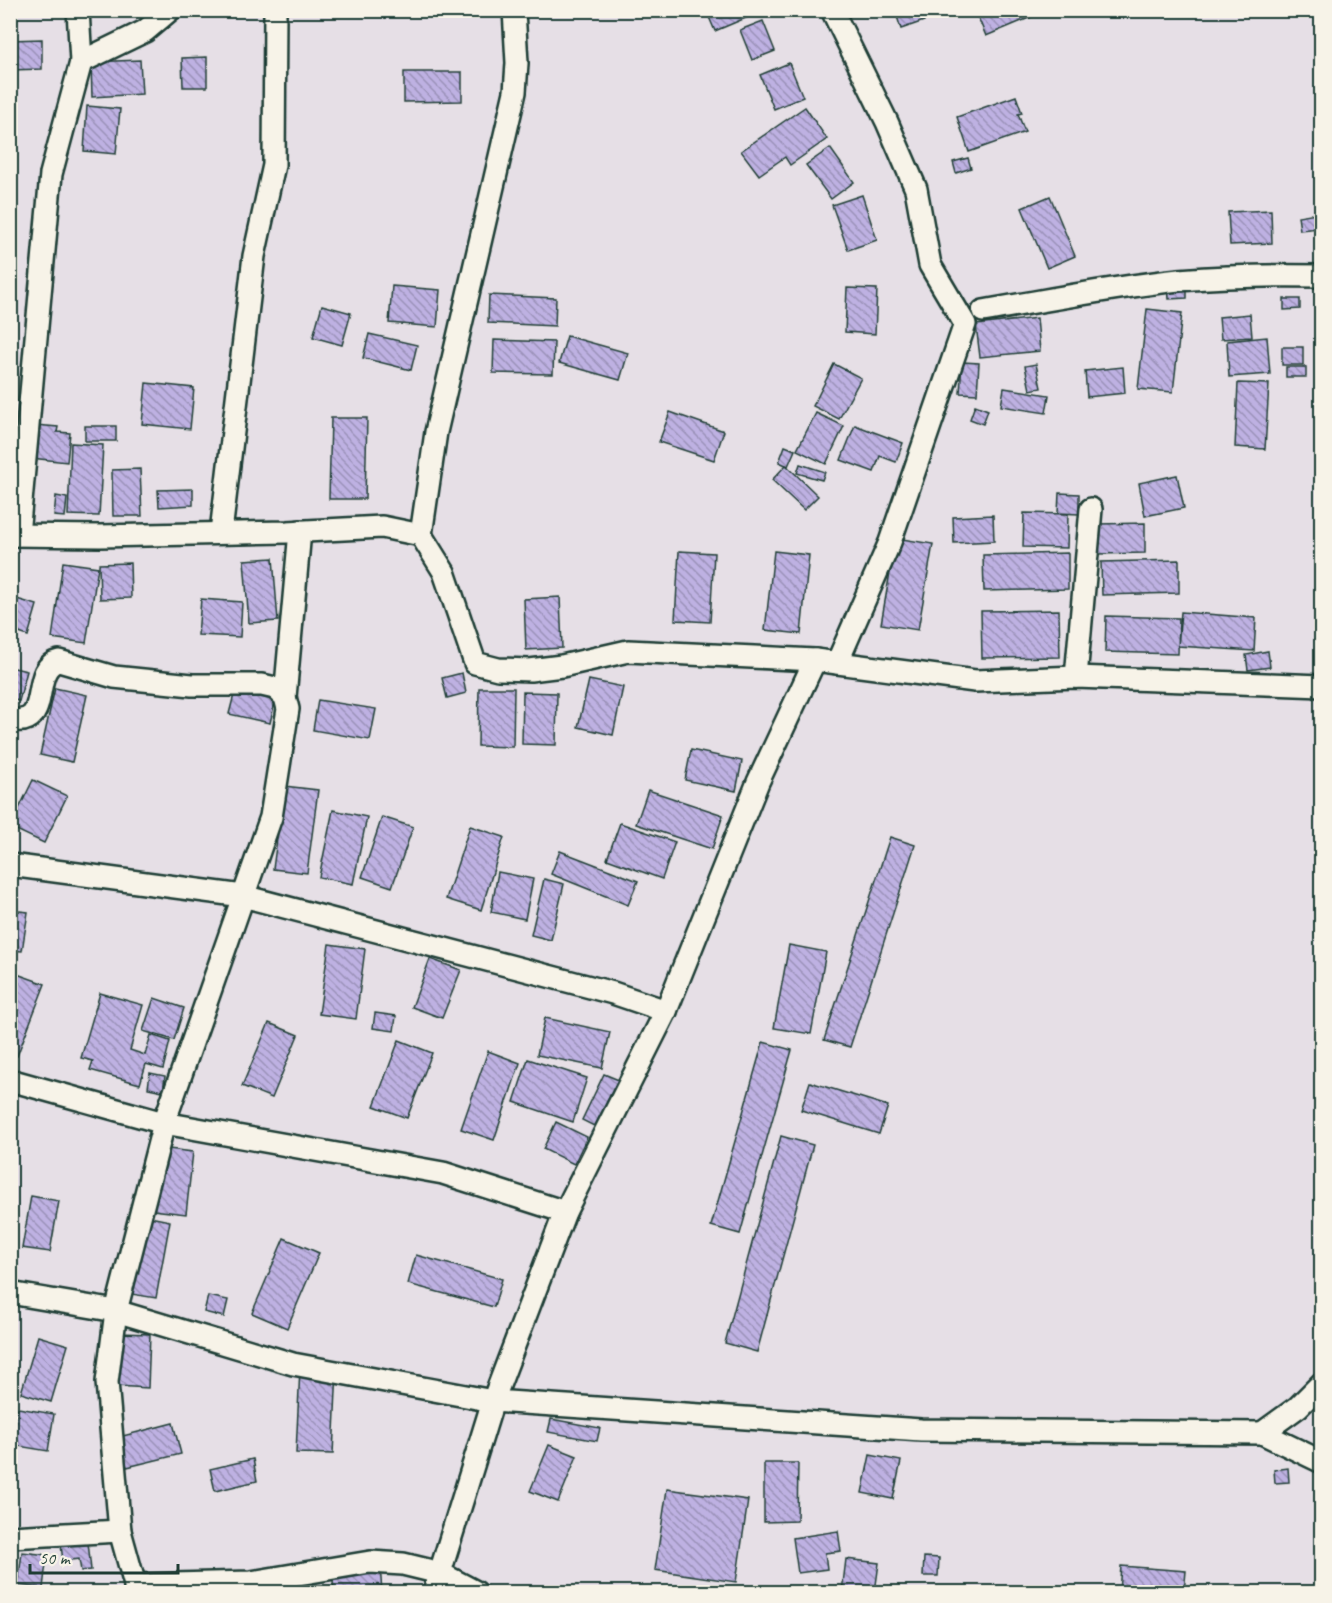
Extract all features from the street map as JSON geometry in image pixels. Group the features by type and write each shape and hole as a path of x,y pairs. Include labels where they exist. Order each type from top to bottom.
{"street":[{"path":"78,10 81,62 51,174 14,535 100,536 382,527 422,535"},
{"path":"81,62 145,31 170,10"},
{"path":"221,532 254,256 274,165 275,10"},
{"path":"514,10 517,63 515,92 436,432 422,535 444,572 475,663 498,669 530,670 562,666 628,651 815,660 975,681 1076,676 1322,686"},
{"path":"832,10 887,122 916,189 930,264 965,324 890,542 837,663"},
{"path":"983,311 1180,280 1273,275 1322,276"},
{"path":"1076,676 1091,509"},
{"path":"300,531 285,697 288,709 271,818 164,1123 116,1311 107,1382 120,1531 135,1589 251,1582 370,1562 403,1564 437,1583 476,1593"},
{"path":"437,1583 493,1401 566,1212 666,1011 758,782 815,660"},
{"path":"10,719 28,719 36,712 46,669 51,663 59,661 114,677 192,685 262,685 275,688 285,697"},
{"path":"10,865 243,896 613,993 666,1011"},
{"path":"10,1080 164,1123 443,1173 566,1212"},
{"path":"10,1293 116,1311 293,1364 493,1401 921,1430 1262,1433 1322,1462"},
{"path":"1262,1433 1298,1407 1322,1383"},
{"path":"10,1537 120,1531"}],"building":[{"path":"706,10 753,10 755,14 715,31"},
{"path":"895,10 921,10 924,21 901,29"},
{"path":"975,10 1042,10 1043,12 986,36"},
{"path":"763,21 775,51 752,60 740,30"},
{"path":"42,39 42,69 10,70 10,40"},
{"path":"207,57 207,87 183,87 182,58"},
{"path":"140,60 142,94 92,97 91,62"},
{"path":"789,63 803,97 774,109 760,75"},
{"path":"404,72 462,72 462,101 404,102"},
{"path":"1016,96 1022,113 1018,114 1025,132 969,152 957,117"},
{"path":"87,106 120,109 116,154 84,151"},
{"path":"805,107 827,139 790,165 785,157 759,175 741,151"},
{"path":"830,148 854,182 831,199 806,165"},
{"path":"968,158 971,168 956,173 953,162"},
{"path":"862,195 877,240 848,250 832,205"},
{"path":"1050,196 1075,256 1047,268 1022,208"},
{"path":"1271,210 1272,243 1230,245 1228,212"},
{"path":"1316,213 1318,228 1300,230 1298,216"},
{"path":"1187,284 1187,298 1169,299 1168,285"},
{"path":"392,286 440,290 437,327 389,323"},
{"path":"847,288 877,289 875,334 845,332"},
{"path":"489,295 556,298 555,326 488,323"},
{"path":"1284,299 1300,299 1300,309 1284,310"},
{"path":"322,305 351,313 342,345 313,337"},
{"path":"1147,309 1182,313 1173,392 1138,389"},
{"path":"1250,314 1252,337 1221,339 1219,317"},
{"path":"1037,318 1040,351 980,357 976,325"},
{"path":"369,334 417,345 411,370 363,358"},
{"path":"567,336 628,353 620,380 559,363"},
{"path":"1267,337 1270,374 1229,377 1227,341"},
{"path":"494,340 554,342 553,374 493,373"},
{"path":"1282,347 1303,347 1303,365 1282,365"},
{"path":"962,362 979,363 977,394 960,393"},
{"path":"834,364 861,378 839,419 813,406"},
{"path":"1036,364 1041,388 1030,390 1025,366"},
{"path":"1123,367 1125,393 1087,397 1085,371"},
{"path":"1286,367 1306,367 1306,377 1286,377"},
{"path":"146,383 194,388 190,429 142,424"},
{"path":"1238,383 1269,384 1265,449 1235,447"},
{"path":"1004,388 1049,395 1046,413 1001,406"},
{"path":"975,405 988,410 983,424 970,419"},
{"path":"670,412 724,431 714,460 659,442"},
{"path":"816,413 844,426 826,464 797,450"},
{"path":"331,418 367,418 365,499 329,499"},
{"path":"35,425 58,427 57,432 70,433 67,462 31,458"},
{"path":"855,425 903,443 896,462 880,456 874,472 841,460"},
{"path":"85,426 116,426 116,441 85,441"},
{"path":"71,443 103,445 99,516 68,515"},
{"path":"785,446 795,450 788,466 779,462"},
{"path":"800,464 825,472 822,480 797,473"},
{"path":"786,465 818,496 804,510 772,480"},
{"path":"140,469 142,516 113,516 112,470"},
{"path":"1177,475 1184,508 1145,516 1139,483"},
{"path":"193,489 193,505 159,507 158,490"},
{"path":"1059,493 1079,494 1079,514 1058,513"},
{"path":"56,496 67,498 65,517 54,516"},
{"path":"1024,513 1068,514 1067,548 1023,547"},
{"path":"993,515 994,541 954,543 953,517"},
{"path":"1145,523 1145,553 1098,554 1098,524"},
{"path":"896,538 933,544 918,630 881,624"},
{"path":"679,551 714,553 710,622 675,620"},
{"path":"774,551 809,555 801,634 765,630"},
{"path":"1068,553 1068,589 984,591 983,555"},
{"path":"273,558 278,621 249,623 244,560"},
{"path":"1179,560 1179,593 1102,595 1101,562"},
{"path":"63,562 98,567 86,643 52,638"},
{"path":"130,563 131,598 100,599 99,564"},
{"path":"10,597 37,605 28,636 10,630"},
{"path":"560,597 562,648 526,650 524,599"},
{"path":"201,599 242,602 240,637 198,635"},
{"path":"1059,610 1060,657 982,658 981,611"},
{"path":"1181,612 1256,618 1254,651 1178,646"},
{"path":"1106,616 1179,618 1178,654 1105,652"},
{"path":"1268,651 1270,667 1248,670 1246,655"},
{"path":"10,667 27,671 19,701 10,699"},
{"path":"462,673 466,693 447,698 442,678"},
{"path":"589,680 623,687 613,735 578,727"},
{"path":"237,683 277,693 270,723 229,714"},
{"path":"55,688 87,695 72,762 40,755"},
{"path":"479,688 514,688 513,747 478,746"},
{"path":"523,692 557,693 556,745 522,744"},
{"path":"318,700 376,709 370,740 313,730"},
{"path":"691,750 742,761 736,791 685,780"},
{"path":"33,780 67,796 44,843 10,827"},
{"path":"284,786 318,790 307,873 273,869"},
{"path":"648,790 723,815 712,849 636,824"},
{"path":"333,810 367,817 353,884 319,877"},
{"path":"382,817 413,827 392,887 362,877"},
{"path":"620,823 675,842 662,879 607,859"},
{"path":"470,826 504,837 481,910 446,899"},
{"path":"890,837 915,845 850,1047 824,1040"},
{"path":"560,851 638,881 628,905 551,874"},
{"path":"498,872 533,879 525,919 491,912"},
{"path":"544,879 564,884 551,940 531,935"},
{"path":"10,910 28,912 22,951 10,950"},
{"path":"329,944 365,949 356,1019 319,1014"},
{"path":"789,945 826,952 811,1034 774,1028"},
{"path":"430,959 461,970 442,1018 412,1007"},
{"path":"17,974 45,984 17,1056 10,1054 10,991"},
{"path":"100,993 143,1005 130,1050 145,1055 151,1035 170,1041 163,1069 146,1064 140,1084 90,1070 93,1061 81,1058"},
{"path":"154,998 184,1008 174,1040 143,1031"},
{"path":"375,1013 396,1016 394,1031 373,1028"},
{"path":"545,1018 610,1032 602,1068 537,1055"},
{"path":"269,1023 298,1035 272,1098 242,1086"},
{"path":"399,1040 432,1053 407,1118 374,1106"},
{"path":"763,1042 792,1050 740,1234 711,1226"},
{"path":"488,1051 520,1063 494,1140 461,1129"},
{"path":"528,1059 587,1078 573,1122 514,1102"},
{"path":"150,1073 165,1076 163,1091 148,1088"},
{"path":"604,1074 621,1081 598,1128 582,1120"},
{"path":"810,1082 888,1106 879,1134 801,1110"},
{"path":"556,1122 587,1137 574,1164 543,1149"},
{"path":"781,1136 813,1145 757,1352 725,1343"},
{"path":"160,1148 193,1152 186,1214 153,1210"},
{"path":"31,1196 59,1201 50,1252 22,1248"},
{"path":"140,1215 170,1221 156,1298 125,1293"},
{"path":"284,1238 319,1253 287,1328 252,1313"},
{"path":"416,1255 502,1279 494,1307 408,1284"},
{"path":"208,1296 228,1300 224,1317 204,1312"},
{"path":"119,1333 150,1334 148,1388 116,1386"},
{"path":"38,1336 68,1345 51,1402 21,1393"},
{"path":"300,1368 337,1369 333,1454 296,1453"},
{"path":"18,1408 54,1414 48,1451 12,1445"},
{"path":"551,1419 600,1428 597,1441 548,1432"},
{"path":"173,1423 181,1454 127,1467 119,1437"},
{"path":"549,1445 577,1456 558,1502 530,1491"},
{"path":"870,1455 901,1461 893,1499 862,1493"},
{"path":"253,1459 257,1481 215,1491 210,1469"},
{"path":"764,1463 798,1463 797,1521 764,1522"},
{"path":"1288,1468 1289,1482 1275,1483 1274,1470"},
{"path":"667,1489 748,1500 736,1582 655,1570"},
{"path":"838,1531 841,1551 825,1553 827,1569 798,1573 793,1538"},
{"path":"88,1542 91,1570 81,1571 79,1559 63,1561 61,1545"},
{"path":"22,1552 47,1555 43,1588 18,1585"},
{"path":"924,1557 939,1558 938,1576 923,1576"},
{"path":"846,1559 879,1563 875,1592 842,1592"},
{"path":"380,1565 382,1592 334,1592 332,1569"},
{"path":"1121,1566 1186,1571 1184,1592 1119,1592"}]}
